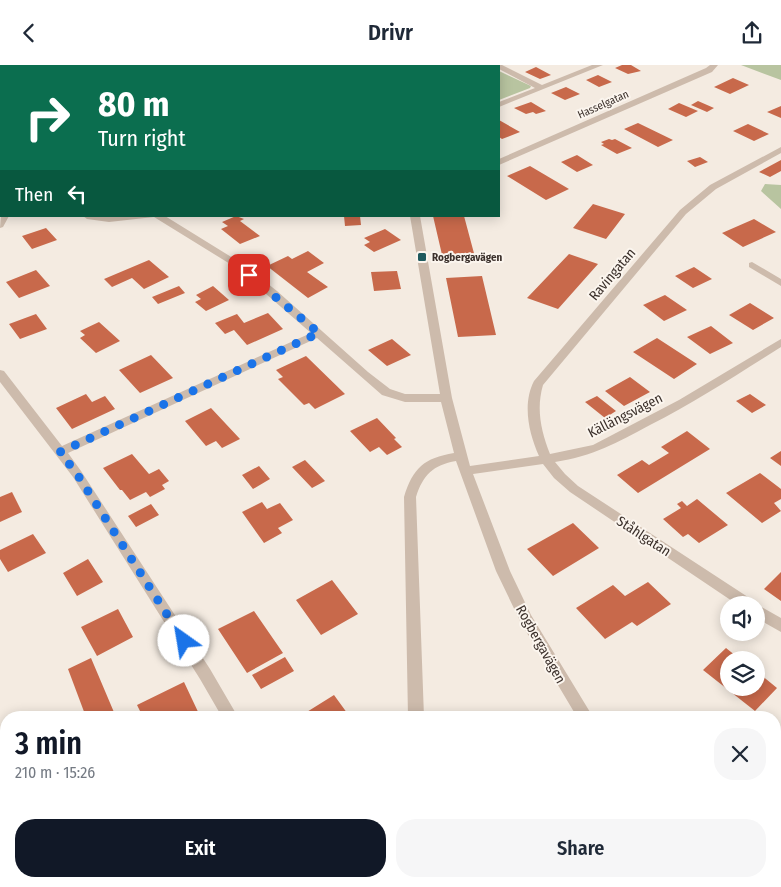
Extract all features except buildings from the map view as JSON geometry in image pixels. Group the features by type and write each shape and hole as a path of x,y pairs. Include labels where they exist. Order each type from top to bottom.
{"street":[{"path":"500,105 599,65"},
{"name":"Hasselgatan","path":"500,162 709,70 714,65"},
{"path":"500,67 541,88"},
{"name":"Ravingatan","path":"546,459 536,429 533,411 533,394 538,383 683,212 713,187 781,150"},
{"path":"160,217 238,265 273,293 364,375 386,392 405,398 446,398"},
{"name":"Rogbergavägen","path":"415,217 446,398 465,471 503,571 526,619 581,711"},
{"path":"752,265 781,283"},
{"path":"60,452 319,333"},
{"name":"Källängsvägen","path":"465,471 573,455 597,448 683,403 781,341"},
{"path":"0,373 82,483 226,711"},
{"path":"416,711 410,497 415,479 423,468 438,459 461,456"},
{"name":"Ståhlgatan","path":"546,459 556,473 574,489 735,596"},
{"path":"765,616 781,626"}],"green space":[{"path":"741,65 781,65 781,80"},
{"path":"500,71 531,86 500,100"},
{"path":"765,184 781,185 781,209 761,191"}],"place":[{"name":"Rogbergavägen","path":"422,257"}],"route":[{"path":"184,641 77,474 60,452 319,333 249,275"}]}
